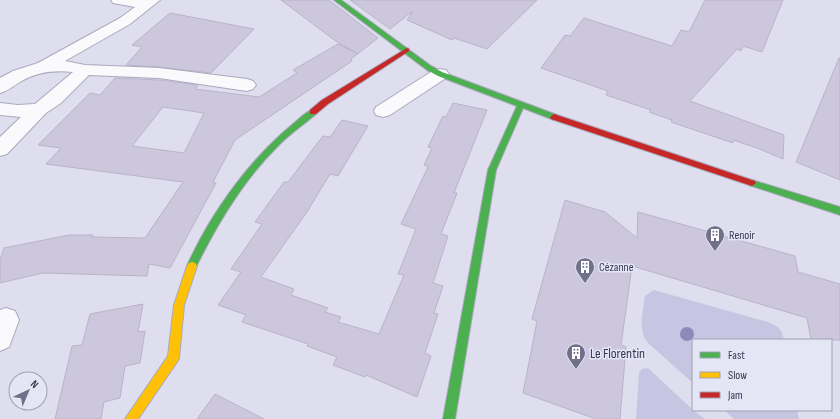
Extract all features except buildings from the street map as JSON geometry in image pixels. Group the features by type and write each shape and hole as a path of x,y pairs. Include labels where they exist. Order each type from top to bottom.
{"street":[{"path":"118,0 150,2"},
{"path":"337,0 407,50 429,68 440,74 521,105 647,149 840,210"},
{"path":"0,87 6,82 44,66 124,21 150,2"},
{"path":"0,149 39,110 56,97 93,60 124,21"},
{"path":"132,419 172,358 179,306 196,255 226,207 270,149 325,102 407,50"},
{"path":"44,66 64,65 93,60 159,73 247,85"},
{"path":"383,111 440,74"},
{"path":"449,419 492,170 521,105"},
{"path":"0,109 14,111 39,110"}],"shaded area":[{"path":"654,290 768,322 779,328 784,339 692,339 692,382 648,343 645,338 642,321 645,296"},
{"path":"648,368 692,409 692,411 694,411 705,419 636,419 639,373 642,369"},
{"path":"725,411 797,411 799,419 734,419"}],"traffic: fast":[{"path":"337,0 429,68 440,74 554,117"},
{"path":"449,419 492,170 521,105"},
{"path":"192,266 215,222 259,161 285,135 313,112"},
{"path":"752,183 840,211"}],"traffic: slow":[{"path":"131,419 173,358 179,305 192,266"}],"traffic: jam":[{"path":"313,112 325,102 407,50"},
{"path":"554,117 752,183"}],"place":[{"name":"Renoir","path":"715,252"},
{"name":"Cézanne","path":"585,284"},
{"name":"Le Florentin","path":"576,370"}]}
